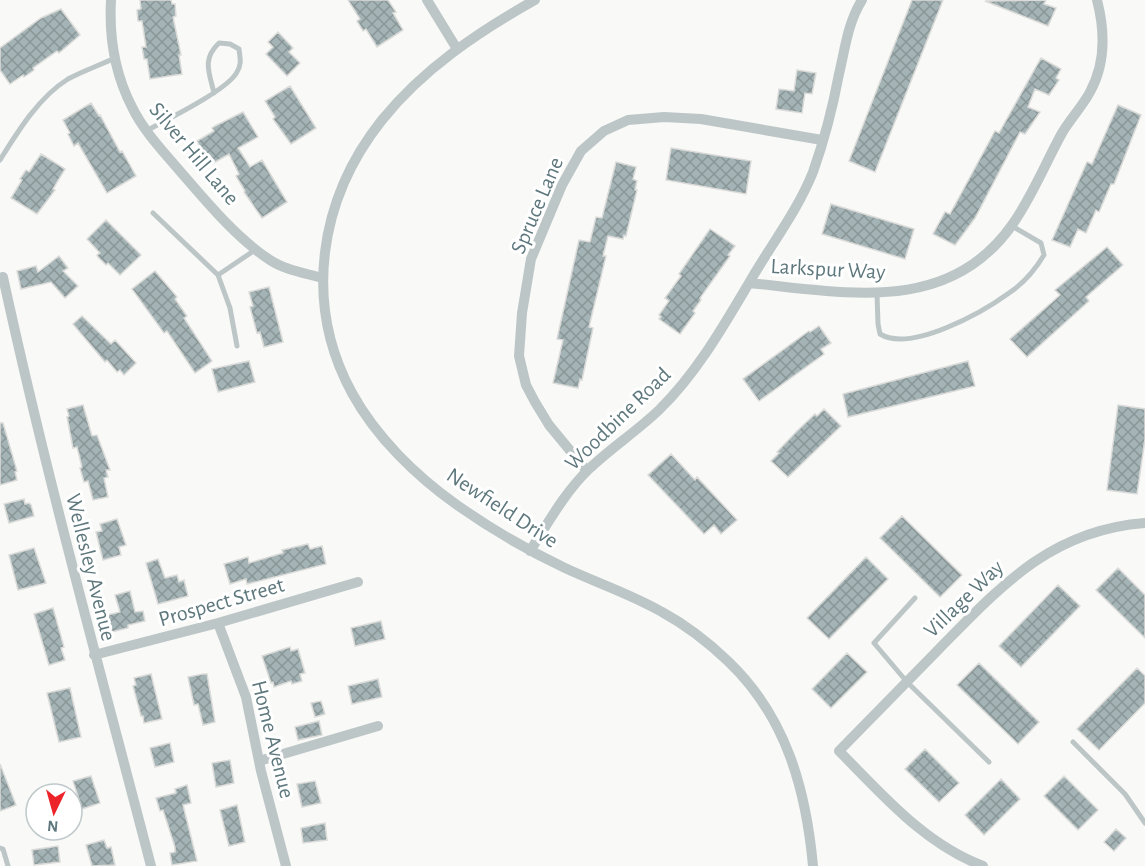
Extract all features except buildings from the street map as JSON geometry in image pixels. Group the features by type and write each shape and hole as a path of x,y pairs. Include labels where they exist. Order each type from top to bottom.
{"street":[{"name":"Silver Hill Lane","path":"111,0 110,22 115,58 131,107 146,131 206,202 255,249 287,268 322,278"},
{"path":"427,0 457,49"},
{"name":"Newfield Drive","path":"535,0 457,49 436,65 382,120 354,162 342,184 334,207 322,278 327,325 334,349 352,393 366,415 404,460 437,489 477,519 530,551 665,613 731,664 768,712 794,764 806,811 813,866"},
{"name":"Larkspur Way","path":"862,0 856,9 849,30 839,78 813,171 792,215 766,253 749,284 877,294 916,288 958,276 986,256 1012,226 1063,132 1091,91 1103,54 1103,23 1097,0"},
{"name":"Spruce Lane","path":"587,471 549,425 535,402 526,385 519,356 531,259 562,185 581,151 604,130 628,120 664,117 701,119 822,140"},
{"name":"Wellesley Avenue","path":"3,277 27,387 94,655 151,866"},
{"name":"Woodbine Road","path":"530,551 566,496 587,471 667,401 693,370 726,323 749,284"},
{"name":"Village Way","path":"983,866 952,851 916,826 839,751 1002,585 1037,559 1088,534 1145,523"},
{"name":"Prospect Street","path":"94,655 218,623 358,582"},
{"name":"Home Avenue","path":"218,623 246,697 259,761 286,866"},
{"path":"259,761 378,726"}],"lane":[{"path":"146,131 214,93 237,75 241,63 239,49 230,44 219,43 210,52 207,66 214,93"},
{"path":"0,160 20,128 44,100 67,80 115,58"},
{"path":"153,213 218,275 230,308 237,346"},
{"path":"877,294 880,334 889,339 920,337 966,321 1011,292 1034,271 1044,255 1041,243 1012,226"},
{"path":"218,275 255,249"},
{"path":"915,598 874,643 907,682 989,762"},
{"path":"1073,742 1125,794 1145,823"},
{"path":"0,848 3,849 8,866"}]}
